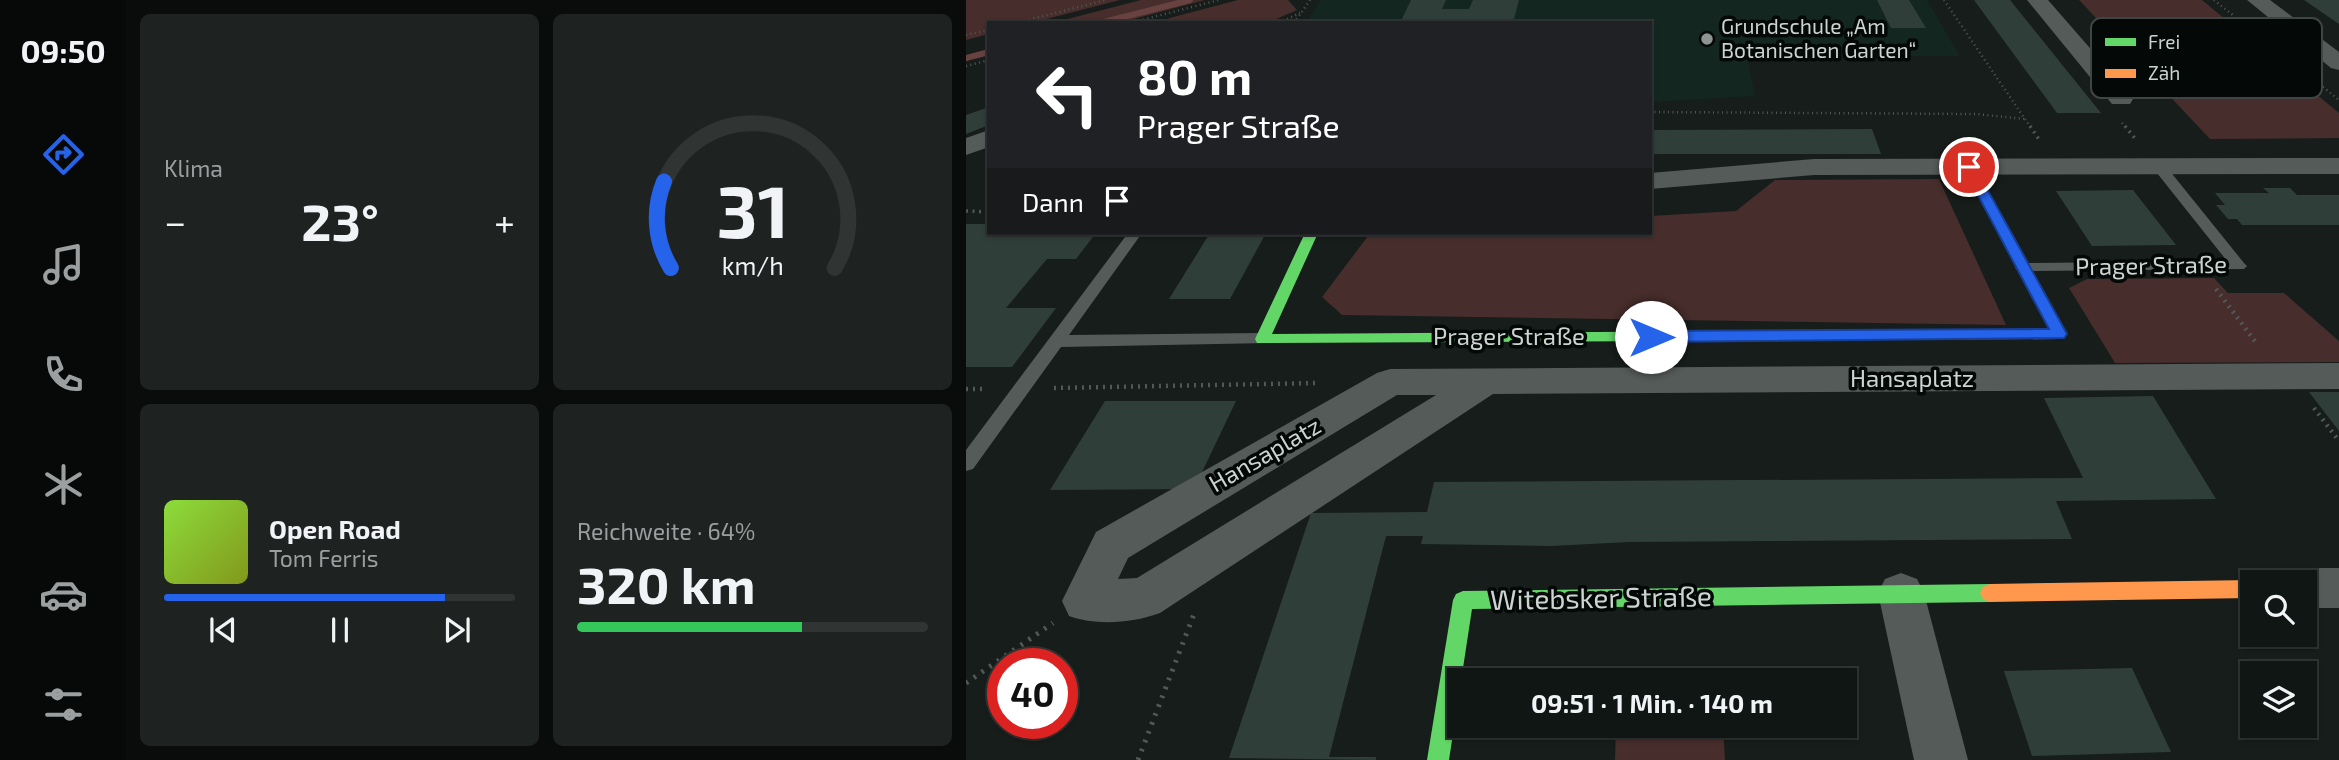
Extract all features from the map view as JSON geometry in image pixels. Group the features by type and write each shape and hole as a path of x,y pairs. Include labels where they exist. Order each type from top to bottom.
{"street":[{"path":"2037,0 2091,64"},
{"path":"2257,0 2280,18"},
{"path":"2322,50 2339,63"},
{"path":"966,147 987,139"},
{"path":"1652,181 1814,167 2339,166"},
{"name":"Prager Straße","path":"1262,339 2059,334 1969,167"},
{"path":"1262,339 1310,235"},
{"name":"Hansaplatz","path":"1085,601 1112,545 1390,382 2339,376"},
{"path":"1085,601 1144,598 1485,382"},
{"path":"2317,588 2339,588"},
{"name":"Witebsker Straße","path":"1438,760 1463,600 2240,589"},
{"path":"1901,593 1941,760"}],"lane":[{"name":"Prager Straße","path":"2023,268 2239,266 2160,168"},
{"path":"966,464 1134,235"},
{"name":"Prager Straße","path":"1056,341 1262,339"}],"path":[{"path":"1024,21 1106,0"},
{"path":"1137,21 1219,0"},
{"path":"1295,21 1310,0"},
{"path":"1944,0 2058,167"},
{"path":"1283,21 1301,13"},
{"path":"1147,18 1152,21"},
{"path":"966,35 987,30"},
{"path":"966,66 987,61"},
{"path":"2121,99 2107,105 2160,168"},
{"path":"1652,112 1976,114 2025,120"},
{"path":"966,211 987,212"},
{"path":"2199,266 2281,377"},
{"path":"1021,389 1321,383"},
{"path":"1138,760 1219,551"},
{"path":"966,683 1085,601"}],"shaded area":[{"path":"966,0 1120,0 1039,21 987,21 987,35 966,40"},
{"path":"1141,0 1205,0 1126,21 1060,21"},
{"path":"1238,0 1288,0 1297,10 1272,21 1166,19"},
{"name":"Grundschule „Am Botanischen Garten“","path":"1321,0 1927,0 1960,56 1747,56 1755,96 1652,102 1652,21 1307,21"},
{"path":"2079,0 2202,0 2224,18 2096,18"},
{"path":"2171,98 2321,98 2339,113 2339,138 2210,139"},
{"path":"1939,179 2006,325 1342,315 1322,297 1368,236 1652,235 1652,216 1736,211 1775,180"},
{"path":"2214,278 2228,293 2284,293 2339,341 2339,362 2115,363 2069,288 2087,279"},
{"path":"1616,738 1724,738 1725,760 1615,760"}],"building":[{"path":"1411,0 1446,0 1442,9 1469,9 1473,0 1519,0 1514,21 1401,21"},
{"path":"1877,0 1909,0 1926,28 1891,28"},
{"path":"1974,0 2010,0 2101,113 2057,113"},
{"path":"2304,0 2339,0 2339,24"},
{"path":"987,108 987,126 966,134 966,115"},
{"path":"1872,129 1881,154 1652,154 1652,130"},
{"path":"2263,188 2290,188 2297,195 2339,195 2339,225 2242,225 2237,219 2228,219 2216,205 2225,205 2215,193 2269,193"},
{"path":"2133,190 2176,245 2092,246 2056,191"},
{"path":"966,224 987,224 987,235 1094,235 1076,259 1047,259 1006,308 1056,308 1012,367 966,367"},
{"path":"1209,235 1265,235 1230,299 1169,299"},
{"path":"2309,392 2339,392 2339,431"},
{"path":"2153,396 2216,499 2056,501 2072,539 1629,542 1551,546 1421,544 1423,536 1386,536 1329,757 1376,757 1376,760 1229,758 1311,513 1427,512 1434,482 2083,478 2044,398"},
{"path":"1105,401 1236,401 1194,489 1050,490"},
{"path":"2132,668 2171,752 2032,756 2004,671"}],"waterway":[{"path":"1108,21 1190,0"},
{"path":"966,58 987,53"}],"traffic: fast":[{"path":"1310,235 1262,339 2059,334 2046,310"},
{"path":"1438,760 1463,600 1990,593"}],"traffic: slow":[{"path":"1969,167 2046,310"},
{"path":"1990,593 2240,589"}],"place":[{"name":"Grundschule „Am Botanischen Garten“","path":"1707,39"}],"route":[{"path":"1651,337 2059,334 1969,167"}]}
